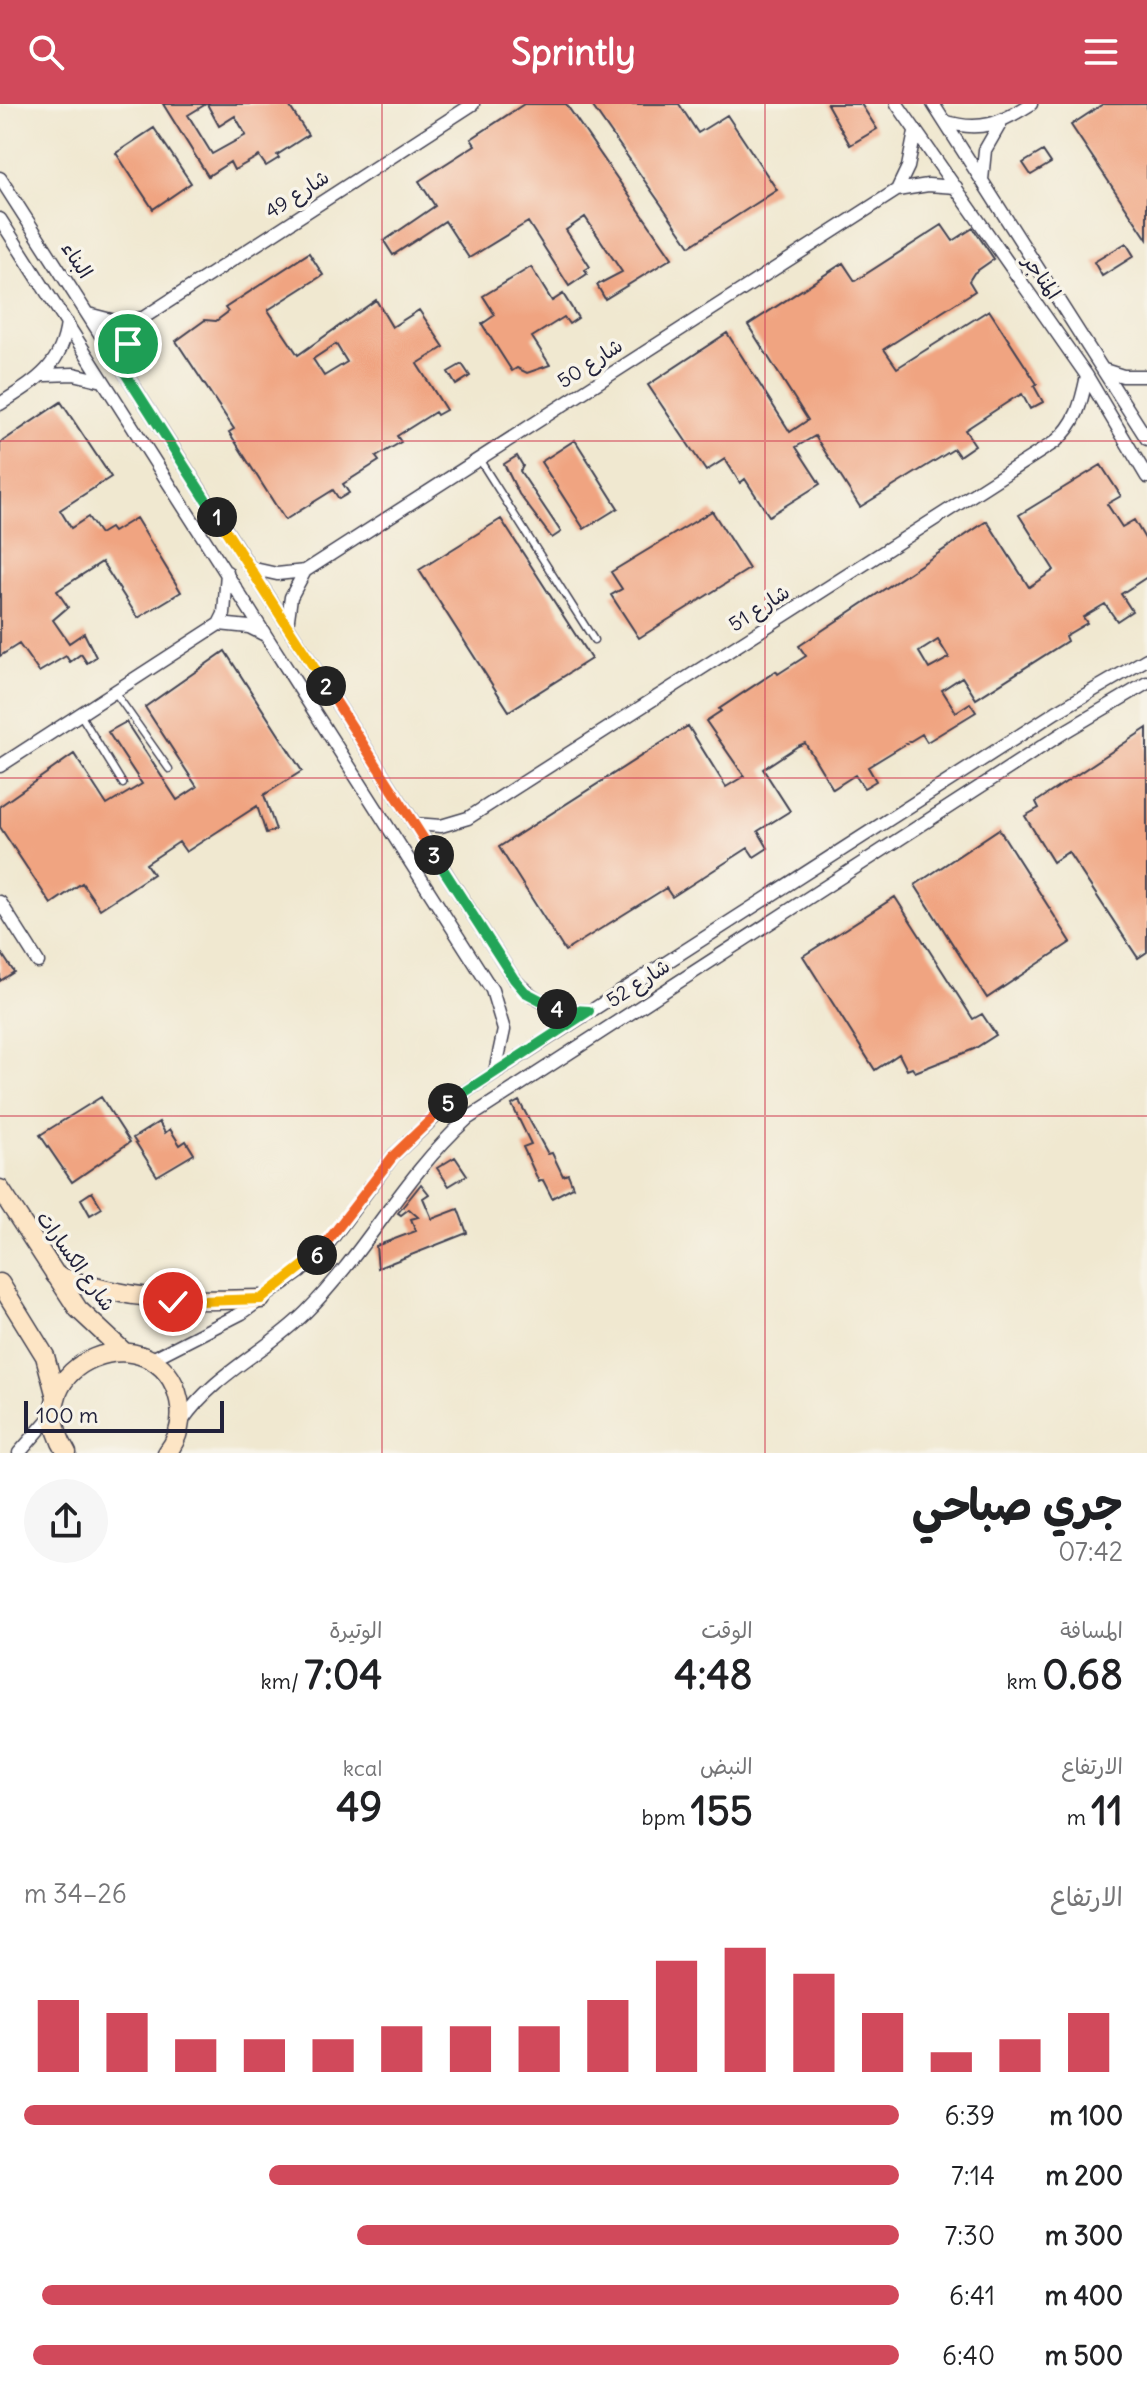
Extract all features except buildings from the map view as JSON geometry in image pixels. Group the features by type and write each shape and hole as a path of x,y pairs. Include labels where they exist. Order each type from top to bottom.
{"street":[{"name":"شارع 49","path":"143,318 473,104"},
{"name":"المناجر","path":"897,104 1087,376 1147,477"},
{"name":"المناجر","path":"933,104 1147,439"},
{"path":"944,121 972,128 1000,124 1031,104"},
{"path":"982,180 985,150 1000,124"},
{"path":"897,190 908,167 915,132"},
{"name":"البناء","path":"0,178 525,992 555,1008 589,1011"},
{"name":"شارع 50","path":"305,571 897,190 928,185 956,187"},
{"path":"0,219 492,990 504,1030 495,1072"},
{"path":"88,314 115,321 143,318"},
{"path":"125,373 128,344 143,318"},
{"path":"0,404 45,375 61,351 67,323"},
{"path":"1104,370 1123,376 1147,376"},
{"path":"45,375 74,374 103,381"},
{"name":"شارع 51","path":"414,824 441,826 468,818 1055,442 1069,430 1078,414 1087,376"},
{"path":"250,568 277,574 305,571"},
{"path":"287,626 291,597 305,571"},
{"path":"0,766 219,624 224,614 227,572"},
{"path":"219,624 249,627 268,637"},
{"name":"شارع 52","path":"150,1360 242,1313 278,1289 325,1248 385,1166 422,1125 495,1072 1056,712 1147,659"},
{"name":"شارع 52","path":"180,1424 210,1386 305,1313 346,1265 413,1173 467,1119 989,780 1147,683"},
{"path":"0,902 38,962"},
{"name":"شارع الكسارات","path":"0,1189 78,1309 124,1352 150,1360"},
{"path":"55,1275 105,1293 173,1302 261,1299"},
{"path":"0,1283 45,1356 57,1433 67,1453"},
{"path":"19,1453 55,1405 63,1381 89,1358 124,1352"},
{"path":"150,1360 171,1381 177,1394 180,1424 167,1453"}],"lane":[{"path":"479,459 594,640"},
{"path":"114,691 169,769"},
{"path":"80,714 123,784"}],"route":[{"path":"128,344 125,373 514,979 525,992 555,1008 572,1012 589,1011 454,1099 422,1125 394,1155 325,1248 278,1289 261,1299 173,1302"}]}
